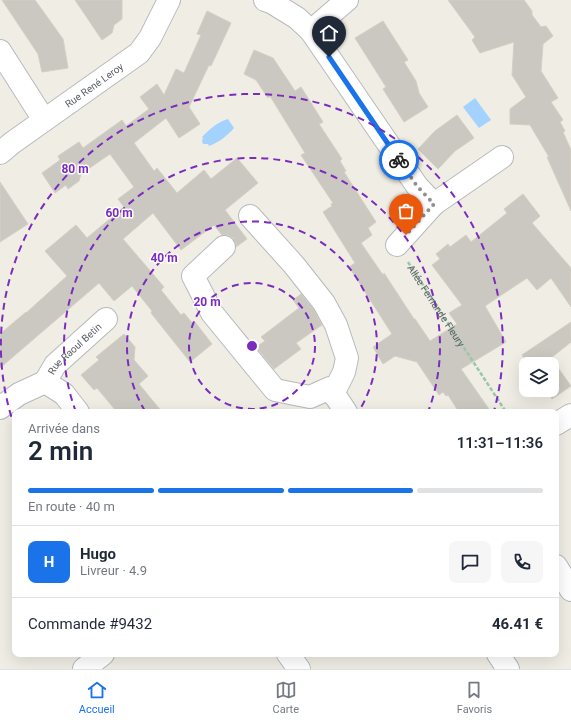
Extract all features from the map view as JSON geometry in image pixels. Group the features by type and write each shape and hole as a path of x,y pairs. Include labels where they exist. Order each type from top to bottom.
{"street":[{"name":"Rue René Leroy","path":"0,153 139,52 150,38 169,0"},
{"path":"265,0 297,18 311,31 417,186 434,204"},
{"path":"311,31 347,0"},
{"path":"0,51 44,120"},
{"path":"397,245 434,204 502,157"},
{"path":"250,216 294,265 324,302 336,325 347,358 344,372 333,394"},
{"path":"224,246 193,276 212,313 275,390 310,397 330,388 344,409"},
{"name":"Rue Raoul Betin","path":"0,408 20,394 45,382 55,366 106,319"},
{"name":"Rue Raoul Betin","path":"45,382 64,394 76,409"},
{"path":"559,422 571,415"},
{"path":"559,571 571,590"},
{"path":"84,669 99,657"},
{"path":"290,657 299,669"},
{"path":"500,657 508,669"}],"path":[{"name":"Allée Fernande Fleury","path":"397,245 504,409"}],"water":[{"path":"475,98 491,120 479,128 463,107"},
{"path":"228,119 234,128 231,131 222,139 209,146 208,144 203,144 202,137 214,126"}],"building":[{"path":"2,0 35,0 63,39 68,68 42,72 38,54"},
{"path":"75,0 122,0 122,19 114,25 112,33 102,40"},
{"path":"448,0 524,0 532,11 532,15 541,27 546,26 553,36 543,44 541,71 558,98 551,102 563,120 560,122 565,131 563,132 571,150 571,211 547,157 549,157 530,125 510,124 510,109 526,97 512,75 514,42 480,53 472,40 475,37"},
{"path":"207,11 231,23 211,66 209,65 189,107 200,124 179,138 166,118 134,143 154,171 157,168 177,193 204,170 211,179 237,158 258,183 225,210 247,239 236,247 233,238 228,235 222,235 214,225 181,250 153,213 123,239 164,287 161,290 181,315 184,313 193,324 195,322 212,344 190,362 151,313 152,311 132,286 114,301 99,283 0,368 0,334 67,276 45,251 76,225 87,238 124,207 118,199 134,187 110,154 81,174 79,181 68,189 66,185 55,193 42,173 60,160 58,156 79,142 83,148 122,120 126,126 149,109 140,97 157,84 164,95 176,69 184,73 201,35 197,34"},
{"path":"383,21 408,60 404,62 416,81 419,93 428,107 404,122 383,89 386,87 355,38"},
{"path":"254,50 273,58 295,91 301,87 323,122 319,124 342,159 340,161 346,171 344,172 376,222 368,228 372,235 361,243 383,275 384,273 430,341 457,324 449,313 462,305 432,265 440,259 436,254 448,244 450,247 466,235 471,242 507,213 504,209 523,194 540,216 532,223 571,268 571,307 551,278 537,290 527,278 485,306 506,342 461,369 489,409 457,409 448,395 446,396 443,392 439,395 417,362 395,356 383,364 373,347 392,334 349,267 355,263 323,212 332,206 331,204 333,203 301,155 305,153 270,96 268,98 256,80 244,74"},
{"path":"457,115 474,138 455,151 438,169 418,149 435,131"},
{"path":"0,182 28,224 0,242"},
{"path":"301,294 314,310 322,325 296,343 301,349 274,369 256,347 265,341 261,337 299,308 293,300"},
{"path":"571,322 571,342 552,357 523,357 522,355"},
{"path":"124,334 135,347 134,360 148,376 139,384 160,409 114,409 97,388 94,390 81,375 99,360 96,357"},
{"path":"559,369 571,386 559,394"}],"way so far":[{"path":"399,160 417,186 434,204 406,235"}],"route":[{"path":"329,57 399,160"}]}
